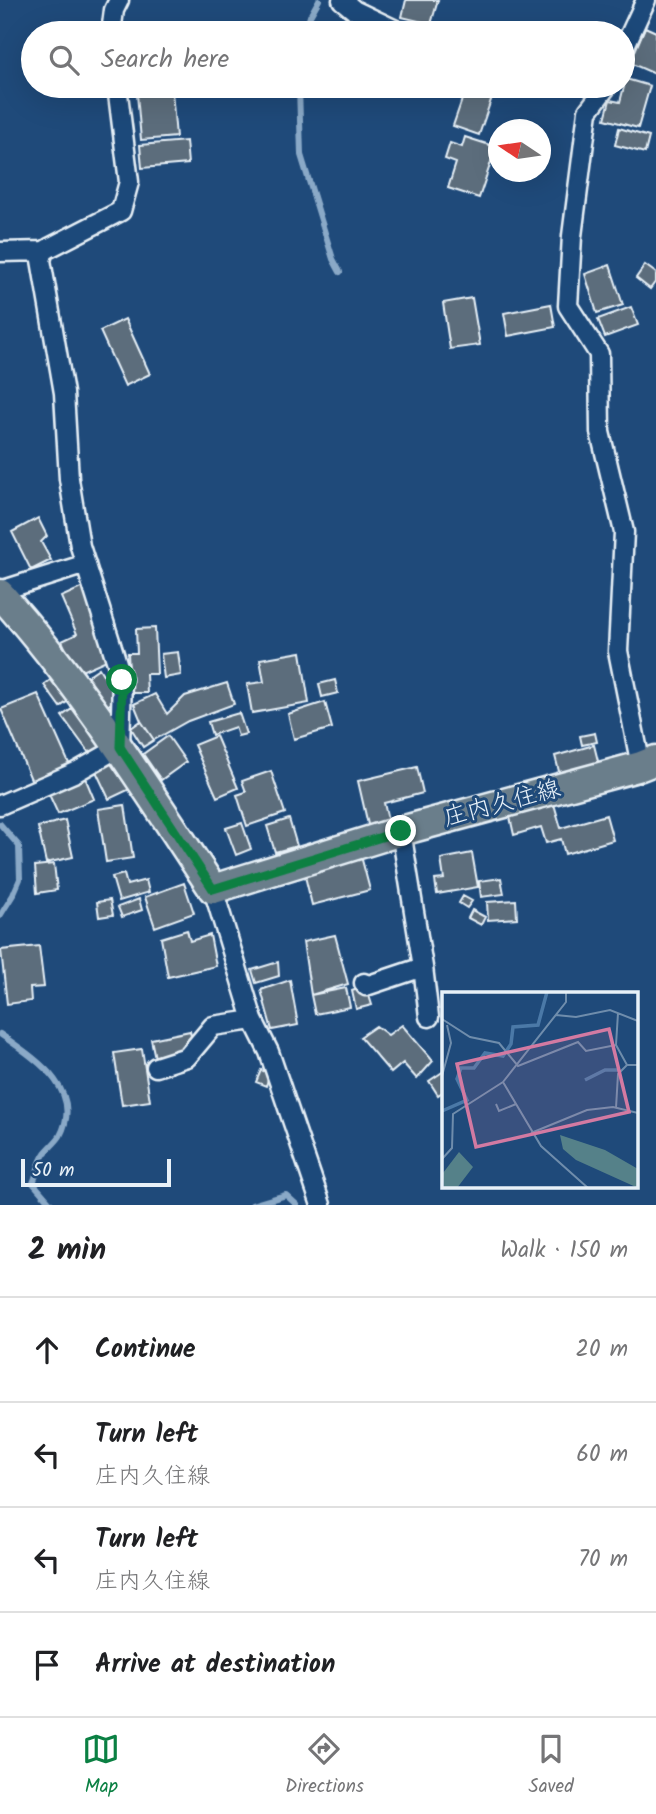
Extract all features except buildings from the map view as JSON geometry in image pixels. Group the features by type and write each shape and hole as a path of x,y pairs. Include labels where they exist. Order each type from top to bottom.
{"main road":[{"path":"0,593 34,632 120,747 213,889"},
{"name":"庄内久住線","path":"213,889 401,831 649,763"}],"street":[{"path":"113,21 119,0"},
{"path":"342,0 354,10 377,21"},
{"path":"635,24 646,0"},
{"path":"0,252 44,251 121,211 129,182 118,98"},
{"path":"597,98 589,111 572,236 568,306 599,354 600,432 624,532 618,651 649,763"},
{"path":"0,806 76,772 120,747 122,680 80,545 69,479 64,393 41,260 44,251"},
{"path":"0,593 86,564"},
{"path":"401,831 424,967 429,1017"},
{"path":"213,889 253,1020 269,1052 321,1205"},
{"path":"364,983 366,986 424,967"},
{"path":"156,1067 187,1057 214,1026 253,1020"}],"waterway":[{"path":"309,21 319,0"},
{"path":"299,98 301,155 333,259 340,272"},
{"path":"0,824 19,846 20,879 0,916"},
{"path":"0,1034 41,1064 61,1089 66,1104 66,1119 60,1136 43,1156 33,1183 52,1205"},
{"path":"252,1205 286,1195 297,1205"}],"route":[{"path":"122,680 120,747 213,889 401,831"}]}
